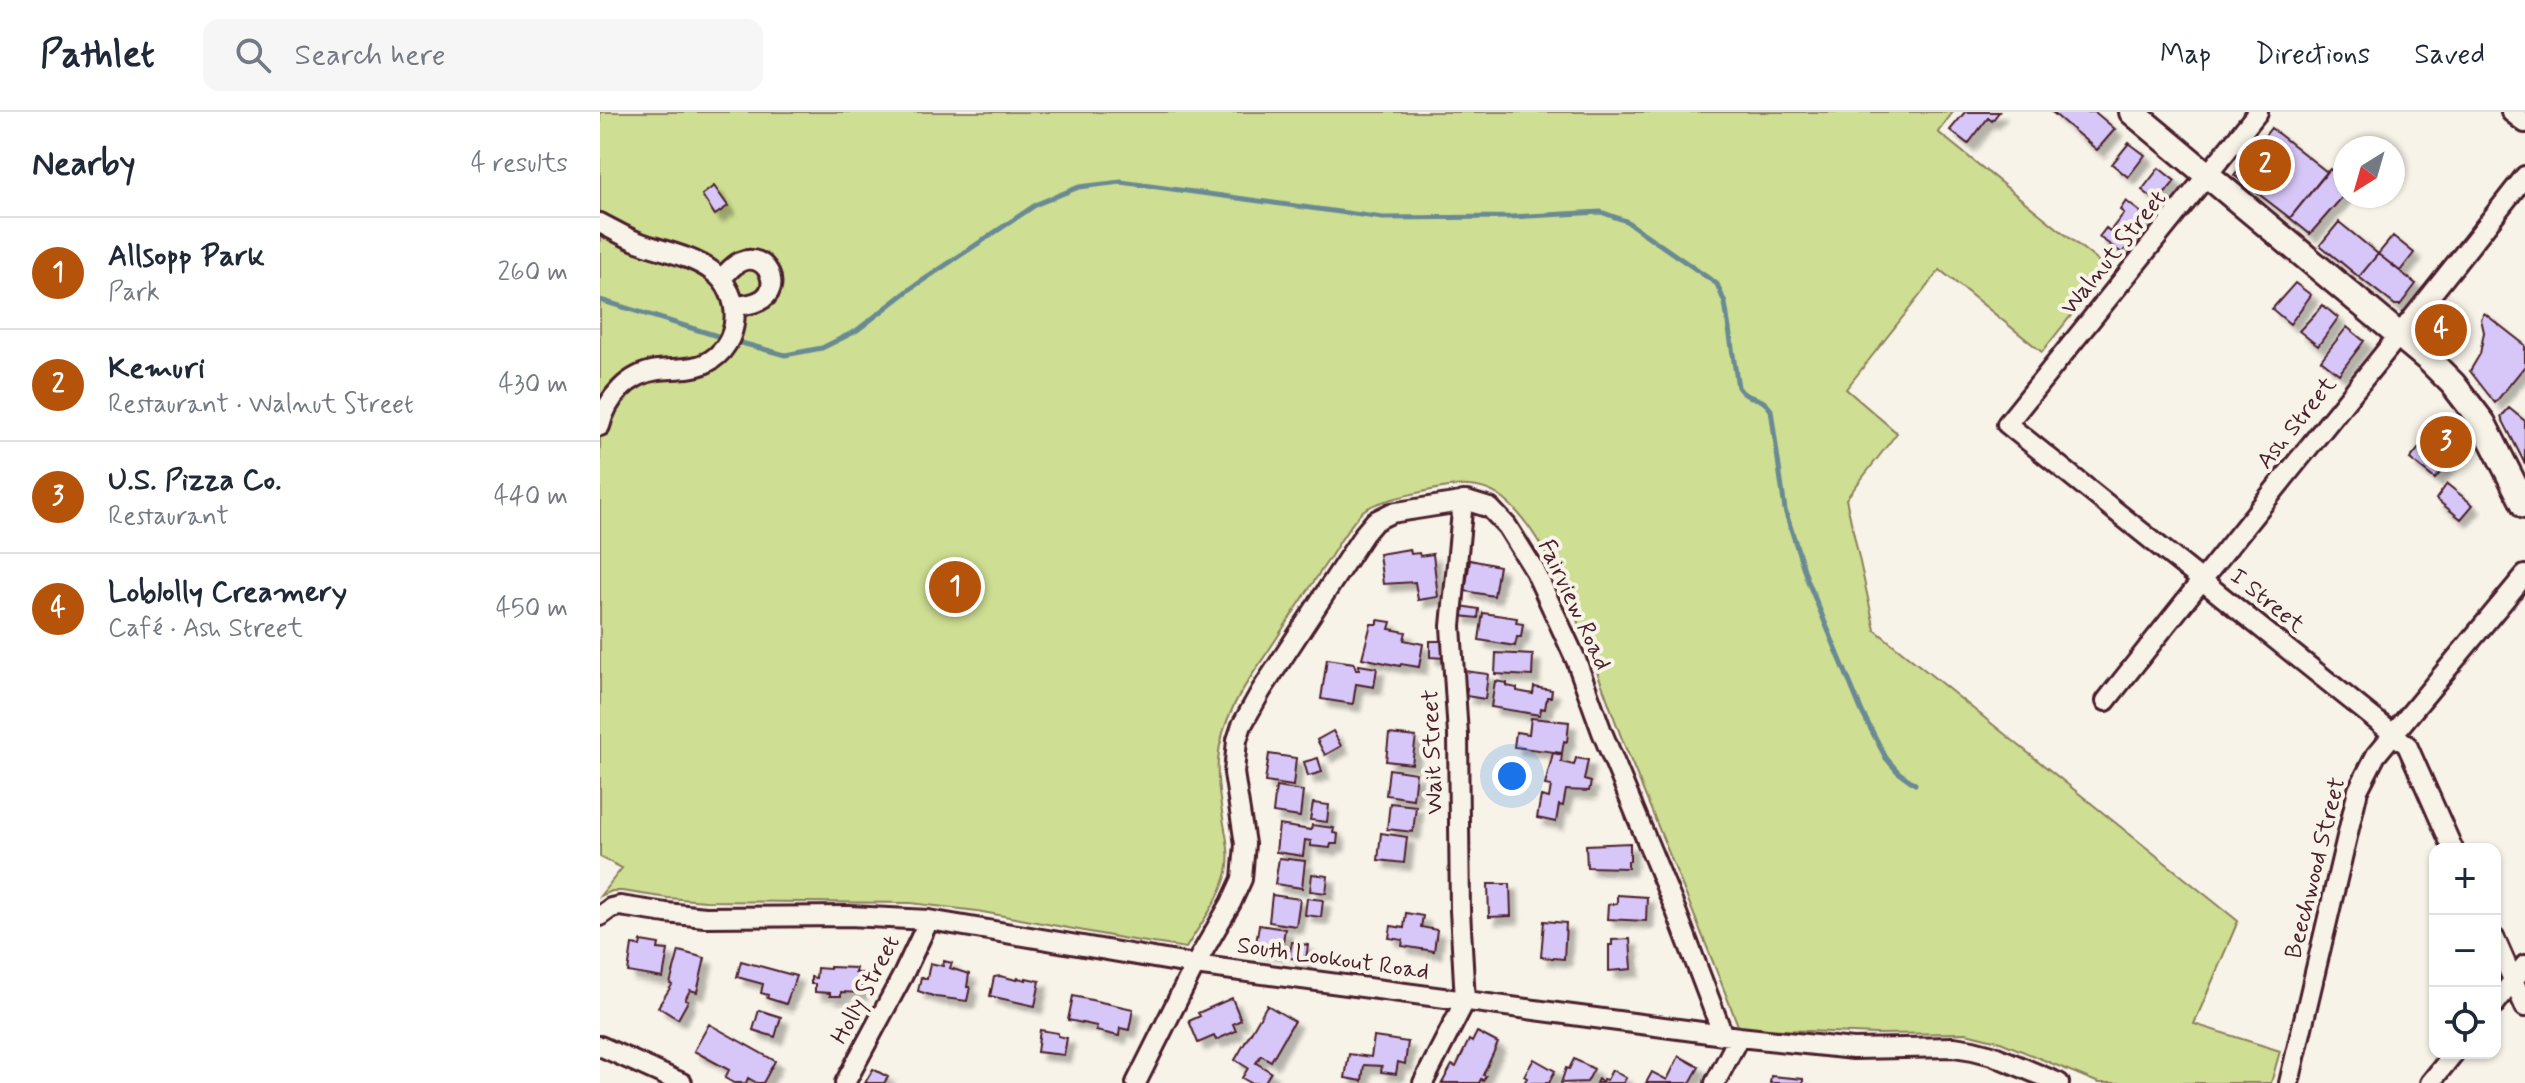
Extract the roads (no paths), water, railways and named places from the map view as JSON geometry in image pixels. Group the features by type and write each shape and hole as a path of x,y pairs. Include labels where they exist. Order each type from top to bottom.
{"street":[{"path":"2132,112 2429,360 2474,411 2500,453 2525,506"},
{"name":"Walnut Street","path":"2007,424 2258,112"},
{"path":"2511,112 2525,123"},
{"name":"Ash Street","path":"2106,701 2525,176"},
{"path":"600,223 635,241 699,263 721,279 729,290 735,321 730,339 718,355 702,365 657,370 630,381 609,402 600,426"},
{"path":"721,279 736,264 749,260 763,264 771,276 770,290 766,296 754,303 734,306"},
{"name":"I Street","path":"2007,424 2407,745 2450,843"},
{"path":"1136,1083 1242,879 1245,844 1235,787 1234,754 1251,707 1375,521 1391,513 1463,501"},
{"name":"Wait Street","path":"1463,501 1451,626 1458,723 1460,910 1465,1001"},
{"name":"Fairview Road","path":"1463,501 1483,504 1496,513 1527,555 1576,660 1602,732 1731,1036"},
{"name":"Beechwood Street","path":"2296,1080 2300,1032 2358,790 2376,755 2525,575"},
{"name":"South Lookout Road","path":"600,916 620,906 705,917 849,916 929,920 1195,965 1731,1036 1853,1049 1954,1047 1973,1050 2059,1083"},
{"name":"Holly Street","path":"845,1083 929,920"},
{"path":"2501,948 2519,973 2525,1007"},
{"path":"2501,996 2519,973"},
{"path":"1423,1083 1465,1001"},
{"path":"1715,1083 1731,1036"},
{"path":"600,1046 682,1083"},
{"path":"2430,1083 2449,1059"}],"waterway":[{"path":"734,341 785,355 822,348 856,331 913,287 1037,204 1079,187 1121,182 1383,218 1511,217 1601,212 1626,221 1717,284 1725,303 1738,387 1746,395 1767,404 1771,410 1785,510 1807,579 1862,712 1886,758 1898,772 1915,784"},
{"path":"600,300 724,338"}],"place":[{"name":"Kemuri","path":"2265,165"},
{"name":"Loblolly Creamery","path":"2441,330"},
{"name":"U.S. Pizza Co.","path":"2446,442"},
{"name":"Allsopp Park","path":"955,587"}]}
